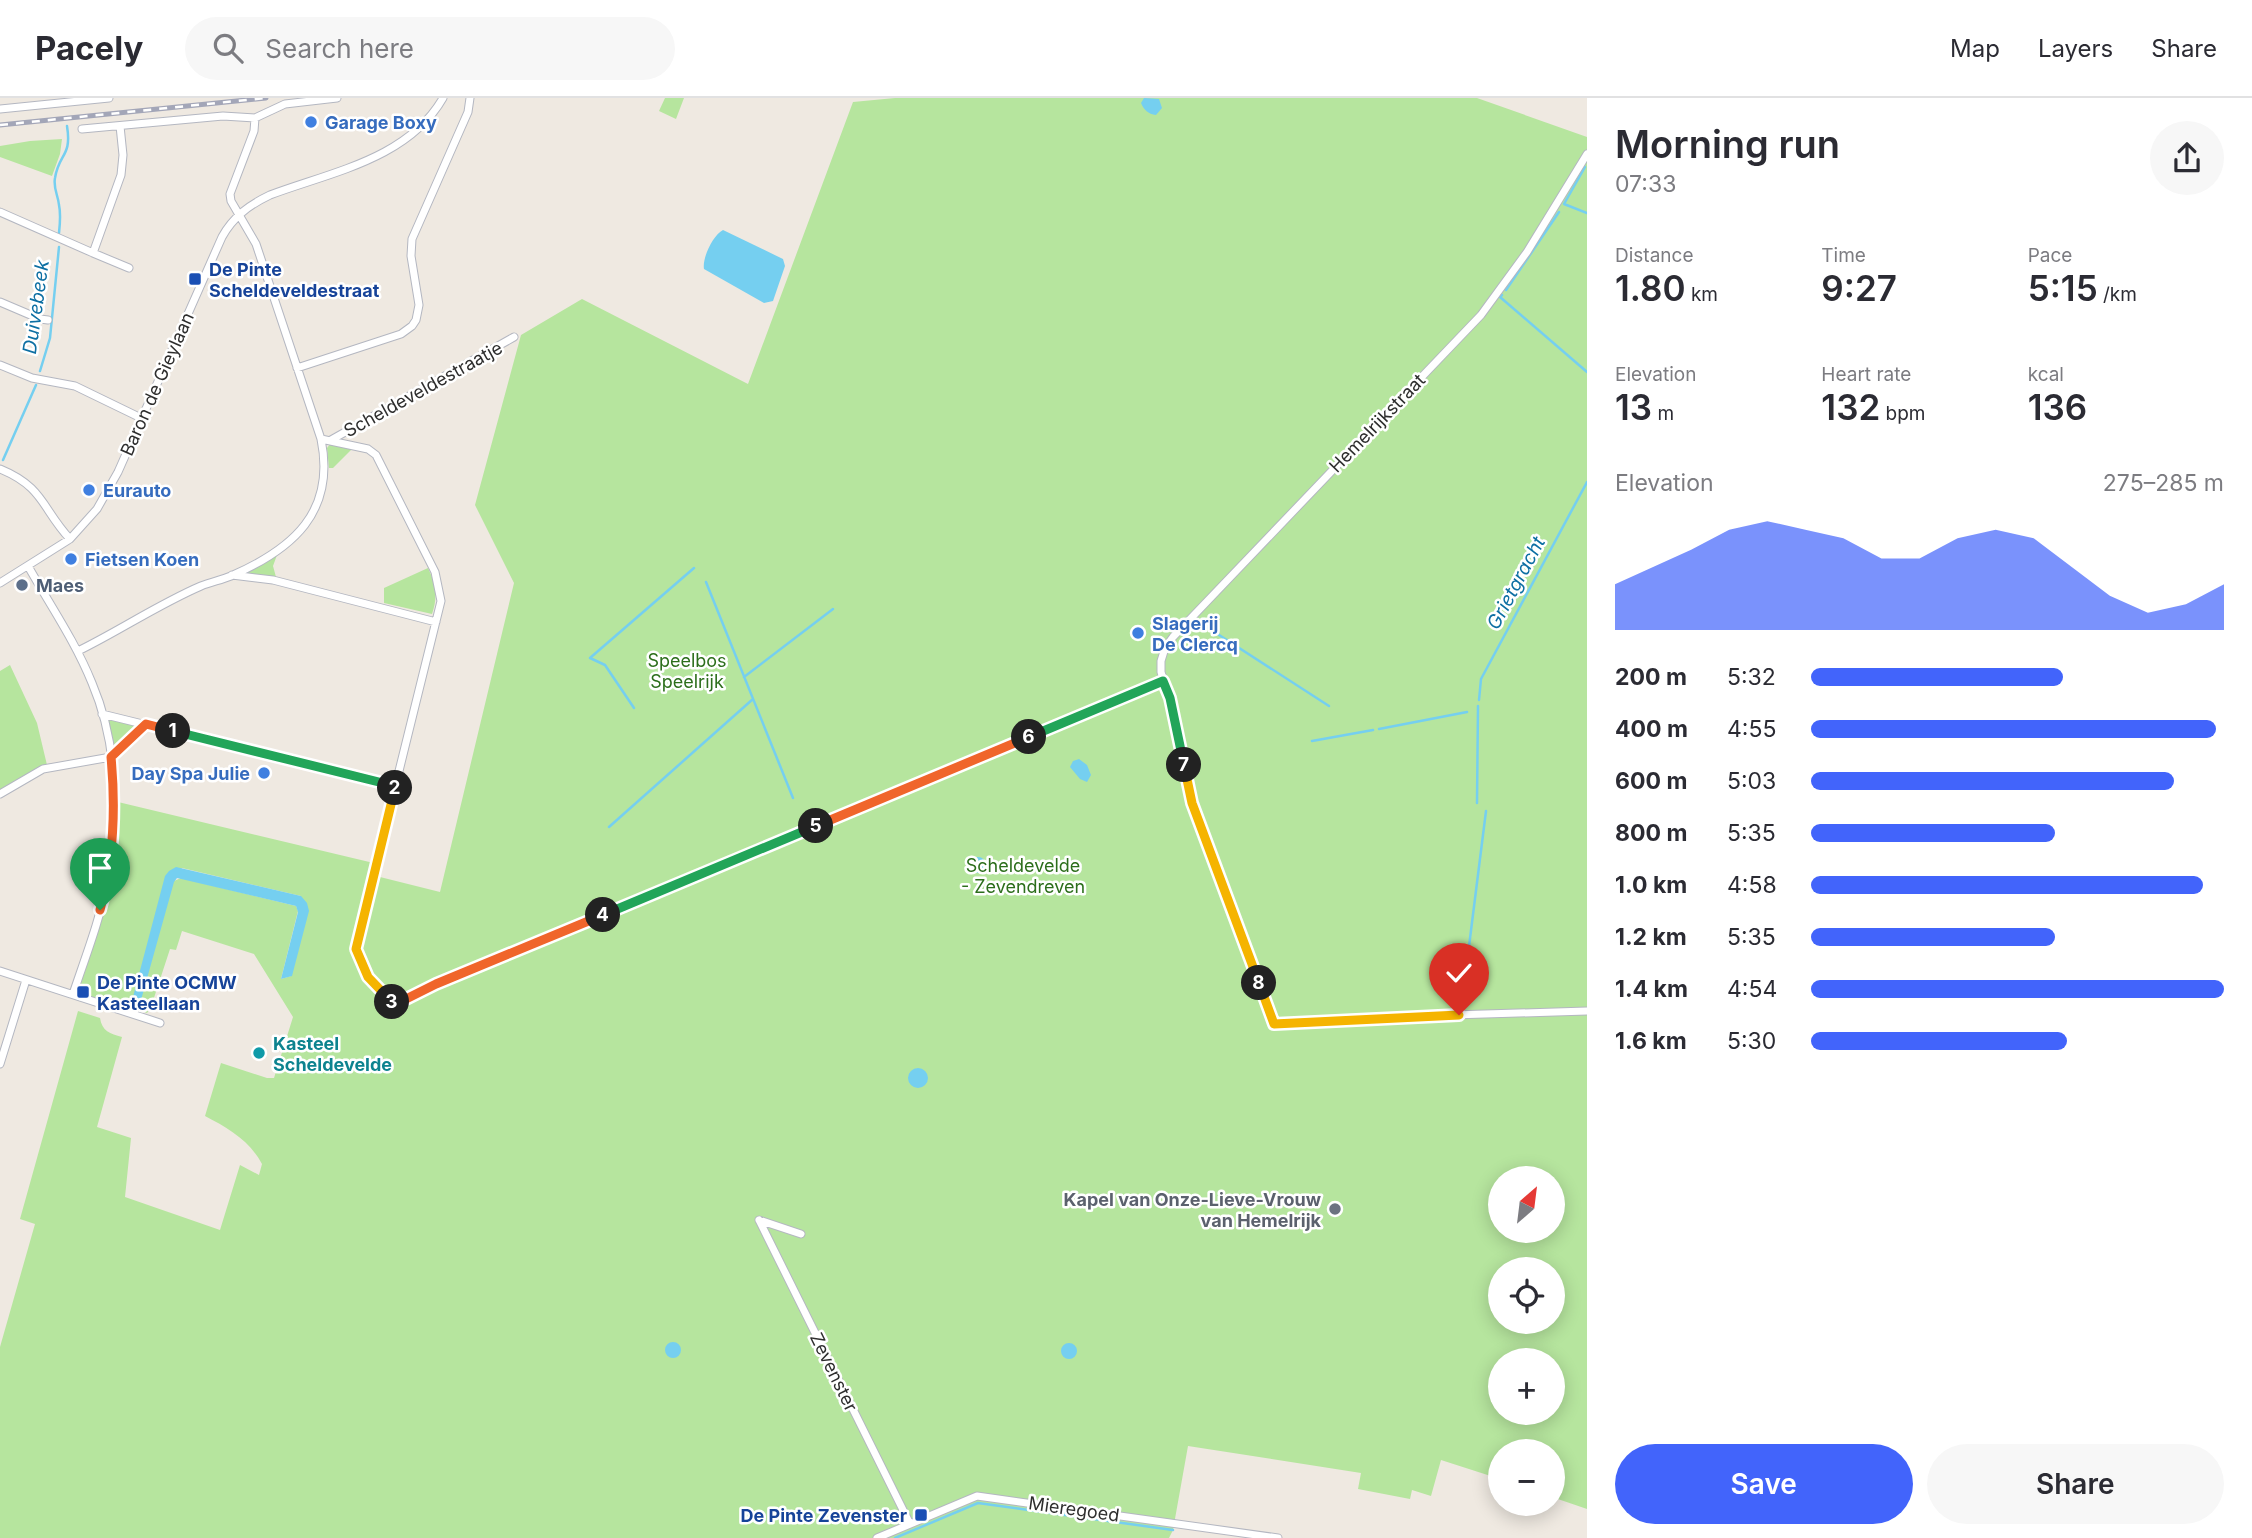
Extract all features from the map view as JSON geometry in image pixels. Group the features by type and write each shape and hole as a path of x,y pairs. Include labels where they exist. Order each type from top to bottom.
{"street":[{"path":"0,109 109,98"},
{"path":"82,128 223,116 255,118 285,104 337,98"},
{"name":"Baron de Gieylaan","path":"0,583 70,539 97,509 108,491 222,237 239,214 270,195 396,147 415,133 443,98"},
{"path":"297,368 401,334 416,320 419,305 411,256 412,239 468,112 470,98"},
{"path":"78,651 201,586 232,575 279,550 307,524 325,482 325,456 321,439 256,244 231,201 230,194 254,131 255,118"},
{"path":"93,253 123,165 120,126"},
{"name":"Hemelrijkstraat","path":"1587,154 1527,252 1481,315 1173,637 1165,648 1161,661 1163,681 1170,698 1192,803 1274,1024 1386,1017 1587,1011"},
{"path":"0,212 129,268"},
{"path":"0,302 48,320"},
{"name":"Scheldeveldestraatje","path":"331,440 514,337"},
{"path":"0,365 33,378 75,386 141,418"},
{"path":"321,439 368,449 376,455 435,572 441,601 356,949 368,977 382,994 396,1004 436,984 1163,681"},
{"path":"0,469 24,480 35,489 70,539"},
{"path":"28,566 78,651 94,685 111,757 115,823 108,875 100,910 73,994"},
{"path":"232,575 273,580 436,622"},
{"path":"102,714 395,786"},
{"path":"0,794 43,769 111,757 146,724"},
{"path":"0,971 160,1023"},
{"path":"0,1064 26,979"},
{"name":"Zevenster","path":"801,1234 759,1220 910,1524"},
{"name":"Mieregoed","path":"877,1538 977,1496 1278,1538"}],"green space":[{"path":"665,98 684,98 676,119 659,111"},
{"name":"Scheldevelde - Zevendreven","path":"895,98 1477,98 1587,137 1587,1509 1565,1501 1565,1439 1488,1439 1488,1475 1441,1460 1431,1496 1412,1490 1410,1499 1358,1489 1361,1473 1188,1446 1173,1530 1169,1538 0,1538 0,1347 35,1224 20,1219 78,1011 100,1018 107,1031 122,1037 97,1127 131,1138 125,1197 220,1230 240,1165 259,1175 262,1164 244,1141 205,1116 221,1063 274,1078 293,1017 254,954 182,931 176,950 170,949 147,1013 83,994 79,988 111,881 118,802 382,865 380,877 440,892 514,583 475,505 521,335 582,299 748,384 853,102","holes":["182,868 301,896 291,976 281,979 298,911 296,906 181,878 174,881"]},
{"path":"62,139 52,176 0,157 0,146"},
{"path":"330,444 353,448 333,468 329,468 327,448"},
{"path":"277,555 273,566 276,577 245,575 244,571"},
{"path":"428,568 435,591 432,614 384,603 384,588"},
{"path":"10,665 37,723 47,765 0,791 0,671"},
{"path":"110,719 136,725 137,729 116,747 113,746 108,721"}],"water":[{"path":"1144,98 1159,99 1162,108 1156,115 1143,108 1141,103"},
{"path":"723,230 783,259 785,266 773,301 764,303 704,269 709,247"},
{"path":"1079,759 1087,765 1091,775 1087,782 1080,779 1070,767 1073,761"},
{"path":"978,857 984,859 984,871 978,873 972,871 970,865 972,859"},
{"path":"176,867 301,896 309,911 292,976 281,979 298,912 296,906 177,878 141,1000 133,997 165,876"},
{"path":"918,1068 925,1071 928,1078 925,1085 918,1088 911,1085 908,1078 911,1071"},
{"path":"673,1342 679,1344 679,1356 673,1358 667,1356 665,1350 667,1344"},
{"path":"1066,1343 1072,1343 1077,1351 1075,1357 1066,1359 1061,1354 1061,1348"}],"waterway":[{"name":"Duivebeek","path":"59,233 60,212 55,182 68,144 67,126"},
{"path":"1585,167 1564,204 1587,213"},
{"path":"1506,290 1559,212"},
{"name":"Duivebeek","path":"40,371 50,338 59,247"},
{"name":"Grietgracht","path":"1502,295 1500,297 1587,372"},
{"name":"Duivebeek","path":"3,460 36,385"},
{"name":"Grietgracht","path":"1479,700 1481,679 1587,482"},
{"path":"634,708 605,665 590,658 694,568"},
{"path":"706,582 793,798"},
{"path":"744,677 833,609"},
{"path":"1199,622 1329,706"},
{"path":"609,827 753,699"},
{"name":"Grietgracht","path":"1477,803 1478,706"},
{"path":"1379,729 1467,712"},
{"path":"1312,741 1373,730"},
{"name":"Grietgracht","path":"1460,1004 1486,811"},
{"path":"895,1538 978,1503 1173,1530"}],"railway":[{"path":"0,125 266,98"}],"place":[{"name":"Garage Boxy","path":"311,122"},
{"name":"De Pinte Scheldeveldestraat","path":"195,279"},
{"name":"Eurauto","path":"89,490"},
{"name":"Fietsen Koen","path":"71,559"},
{"name":"Maes","path":"22,585"},
{"name":"Slagerij De Clercq","path":"1138,633"},
{"name":"Day Spa Julie","path":"264,773"},
{"name":"De Pinte OCMW Kasteellaan","path":"83,992"},
{"name":"Kasteel Scheldevelde","path":"259,1053"},
{"name":"Kapel van Onze-Lieve-Vrouw van Hemelrijk","path":"1335,1209"},
{"name":"De Pinte Zevenster","path":"921,1515"}],"route":[{"path":"100,910 107,884 115,823 111,757 146,724 395,786 356,949 363,971 375,987 396,1004 436,984 1163,681 1170,698 1192,803 1274,1024 1459,1015"}],"park label":[{"name":"Speelbos Speelrijk","path":"687,670"}]}
